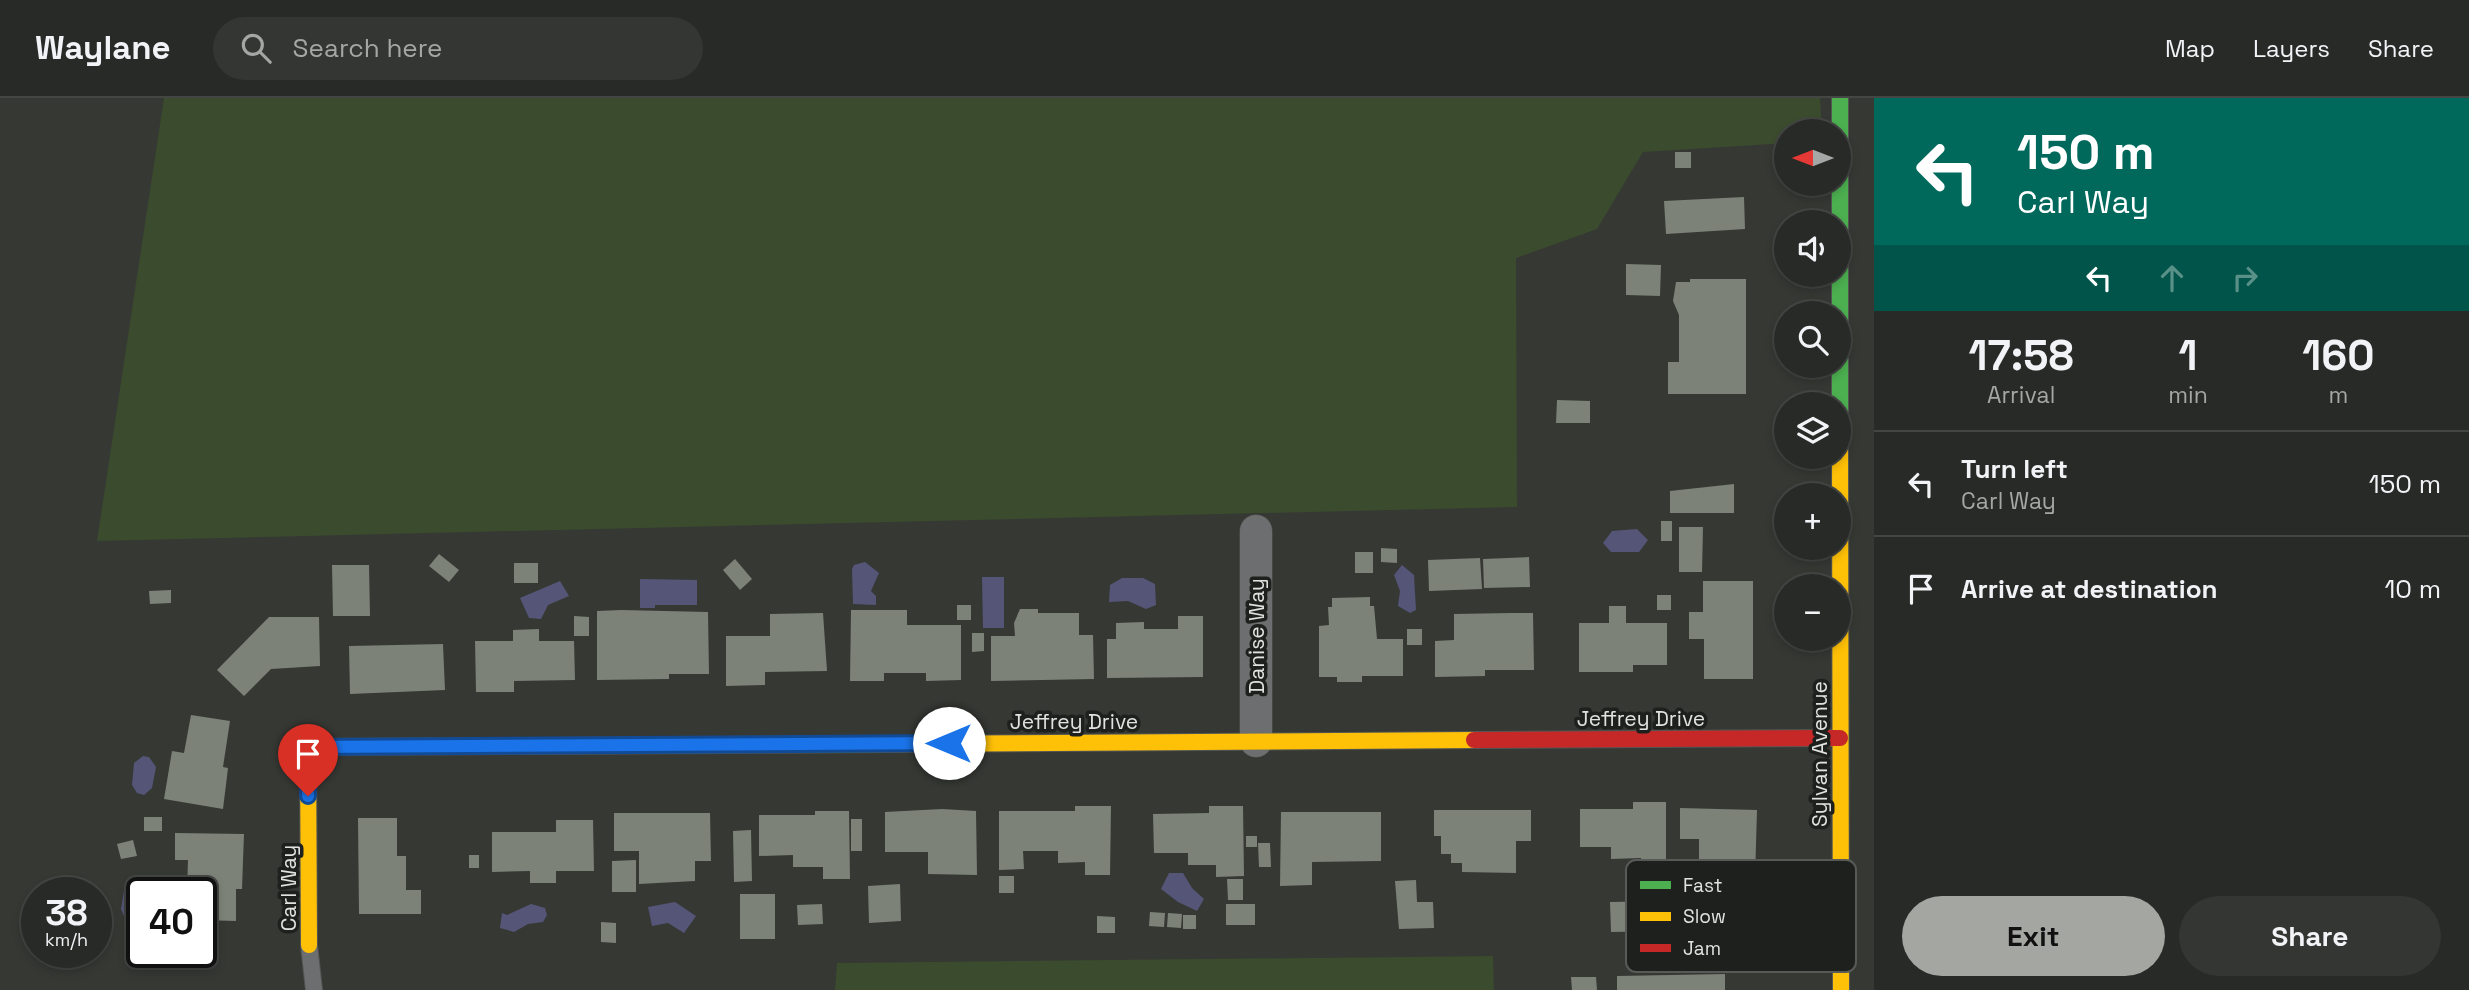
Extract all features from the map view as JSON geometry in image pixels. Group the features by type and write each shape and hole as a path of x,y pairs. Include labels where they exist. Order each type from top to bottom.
{"street":[{"name":"Sylvan Avenue","path":"1840,98 1840,860"},
{"name":"Danise Way","path":"1256,531 1256,741"},
{"name":"Jeffrey Drive","path":"308,747 1840,738"},
{"name":"Carl Way","path":"308,747 309,945"},
{"name":"Sylvan Avenue","path":"1841,972 1841,990"}],"lane":[{"path":"309,945 314,990"}],"green space":[{"path":"164,98 1820,98 1821,119 1774,119 1774,144 1643,152 1597,229 1516,258 1517,507 97,541"},
{"path":"1493,956 1494,990 835,990 837,963"}],"water":[{"path":"1637,529 1648,540 1639,552 1611,552 1603,543 1612,531"},
{"path":"865,562 879,573 871,591 876,596 876,605 853,604 852,569 854,565"},
{"path":"1402,565 1414,575 1416,610 1410,613 1398,606 1400,591 1394,575"},
{"path":"982,577 1004,577 1004,628 983,628"},
{"path":"1122,578 1143,578 1155,584 1156,605 1146,609 1128,601 1109,602 1110,585"},
{"path":"640,579 697,580 697,605 655,605 655,608 640,608"},
{"path":"560,581 569,596 548,605 541,619 529,618 520,598"},
{"path":"143,756 149,757 156,767 152,788 144,795 137,793 132,785 134,763"},
{"path":"1169,873 1183,873 1192,888 1204,899 1197,911 1178,902 1161,889"},
{"path":"126,889 126,921 121,909"},
{"path":"675,902 696,916 684,933 668,923 652,926 648,907"},
{"path":"531,904 545,908 547,915 543,922 528,924 514,932 500,928 502,913 507,915"}],"building":[{"path":"1675,152 1691,152 1691,168 1675,168"},
{"path":"1744,197 1745,229 1666,234 1664,201"},
{"path":"1626,264 1661,265 1660,296 1626,295"},
{"path":"1690,279 1746,279 1746,394 1668,394 1668,362 1679,362 1679,315 1673,301 1676,282 1690,282"},
{"path":"1557,400 1590,401 1590,423 1556,423"},
{"path":"1734,484 1734,513 1670,513 1670,491"},
{"path":"1661,521 1672,521 1672,541 1661,541"},
{"path":"1679,527 1703,527 1702,572 1679,572"},
{"path":"1381,548 1397,549 1397,563 1381,562"},
{"path":"1355,552 1373,552 1373,573 1355,573"},
{"path":"439,554 459,570 449,582 429,566"},
{"path":"1529,557 1530,587 1484,588 1483,559"},
{"path":"1480,558 1482,589 1429,591 1428,560"},
{"path":"735,559 752,579 740,590 723,570"},
{"path":"514,563 538,563 538,583 514,583"},
{"path":"332,565 369,565 370,616 333,616"},
{"path":"1703,581 1753,581 1753,679 1704,679 1704,639 1689,639 1689,612 1703,612"},
{"path":"171,590 171,603 150,604 149,591"},
{"path":"1657,595 1671,595 1671,610 1657,610"},
{"path":"1370,597 1370,606 1374,606 1377,639 1403,639 1403,676 1362,676 1362,682 1337,682 1337,677 1319,677 1319,626 1329,625 1328,607 1332,607 1332,598"},
{"path":"957,605 971,605 971,620 957,620"},
{"path":"1609,606 1626,606 1626,623 1667,623 1667,665 1633,665 1633,672 1579,672 1579,623 1609,623"},
{"path":"1020,609 1038,609 1038,613 1079,613 1079,635 1093,635 1094,679 991,681 991,636 1015,636 1014,623"},
{"path":"851,610 907,610 907,625 961,625 961,680 926,681 926,673 884,673 884,681 850,681"},
{"path":"597,611 708,612 709,674 669,674 669,679 597,680"},
{"path":"823,613 827,671 765,672 765,685 726,686 726,636 770,636 770,614"},
{"path":"1533,613 1534,670 1485,670 1485,676 1435,677 1435,641 1454,640 1454,614"},
{"path":"574,616 589,617 589,636 574,636"},
{"path":"1178,616 1203,616 1203,677 1107,678 1107,639 1116,639 1116,623 1144,622 1144,629 1178,629"},
{"path":"269,617 319,617 320,666 271,669 244,696 217,670"},
{"path":"539,629 539,641 574,641 575,680 514,681 514,692 476,692 475,641 513,641 513,630"},
{"path":"1407,629 1422,629 1422,645 1407,645"},
{"path":"972,633 984,633 984,651 972,652"},
{"path":"443,644 445,690 350,694 349,646"},
{"path":"191,715 230,721 223,767 228,768 223,809 164,799 172,751 184,753"},
{"path":"1633,802 1666,802 1666,860 1611,859 1611,847 1580,847 1580,809 1633,809"},
{"path":"1075,806 1111,806 1110,875 1085,875 1085,862 1058,863 1058,851 1023,851 1024,869 999,870 999,811 1075,811"},
{"path":"1209,806 1243,806 1244,876 1216,877 1216,865 1188,865 1188,853 1154,853 1153,814 1209,813"},
{"path":"1680,808 1757,810 1756,860 1699,860 1699,839 1680,839"},
{"path":"942,809 976,811 977,875 928,874 928,852 885,852 885,812"},
{"path":"1434,810 1531,810 1531,841 1516,841 1516,873 1462,872 1462,863 1451,863 1451,854 1441,854 1441,836 1434,836"},
{"path":"815,811 849,811 850,879 823,879 823,867 793,867 793,855 759,856 759,815 815,815"},
{"path":"1281,812 1381,812 1381,861 1312,862 1312,885 1280,886"},
{"path":"614,813 710,813 711,861 695,861 695,881 639,884 639,851 614,851"},
{"path":"144,817 162,817 162,831 144,831"},
{"path":"358,818 397,818 397,856 406,856 406,890 421,890 421,914 359,914"},
{"path":"851,819 862,819 862,851 851,851"},
{"path":"556,820 593,820 594,871 556,871 556,883 530,883 530,871 492,872 492,832 556,832"},
{"path":"751,830 752,881 734,882 733,831"},
{"path":"175,833 244,834 242,889 236,889 236,921 217,920 217,877 187,877 188,860 175,860"},
{"path":"1246,836 1257,836 1257,847 1246,847"},
{"path":"133,840 137,856 121,859 117,844"},
{"path":"1258,843 1270,843 1271,867 1259,867"},
{"path":"469,855 479,855 479,868 469,868"},
{"path":"636,860 636,892 612,892 612,861"},
{"path":"999,876 1014,876 1014,893 999,893"},
{"path":"1227,879 1243,879 1243,900 1228,900"},
{"path":"1416,880 1417,902 1433,902 1434,928 1399,929 1395,881"},
{"path":"900,884 901,921 869,923 868,886"},
{"path":"740,894 775,894 775,939 740,939"},
{"path":"1610,902 1626,902 1626,932 1611,932"},
{"path":"822,904 823,924 798,925 797,905"},
{"path":"1226,904 1255,904 1255,925 1226,925"},
{"path":"1150,912 1165,913 1164,927 1149,926"},
{"path":"1168,913 1182,914 1181,928 1167,927"},
{"path":"1183,915 1196,915 1196,929 1183,929"},
{"path":"1097,916 1115,917 1115,933 1097,933"},
{"path":"601,922 616,923 616,943 601,942"},
{"path":"1725,974 1725,990 1617,990 1617,976"},
{"path":"1571,977 1596,977 1597,990 1572,990"}],"traffic: fast":[{"path":"1840,98 1840,392"},
{"path":"535,746 894,744"}],"traffic: slow":[{"path":"1840,469 1841,860"},
{"path":"894,744 1474,740"},
{"path":"309,945 308,747 535,746"},
{"path":"1841,972 1841,990"}],"traffic: jam":[{"path":"1474,740 1840,738"}],"route":[{"path":"308,796 308,747 949,743"}]}
